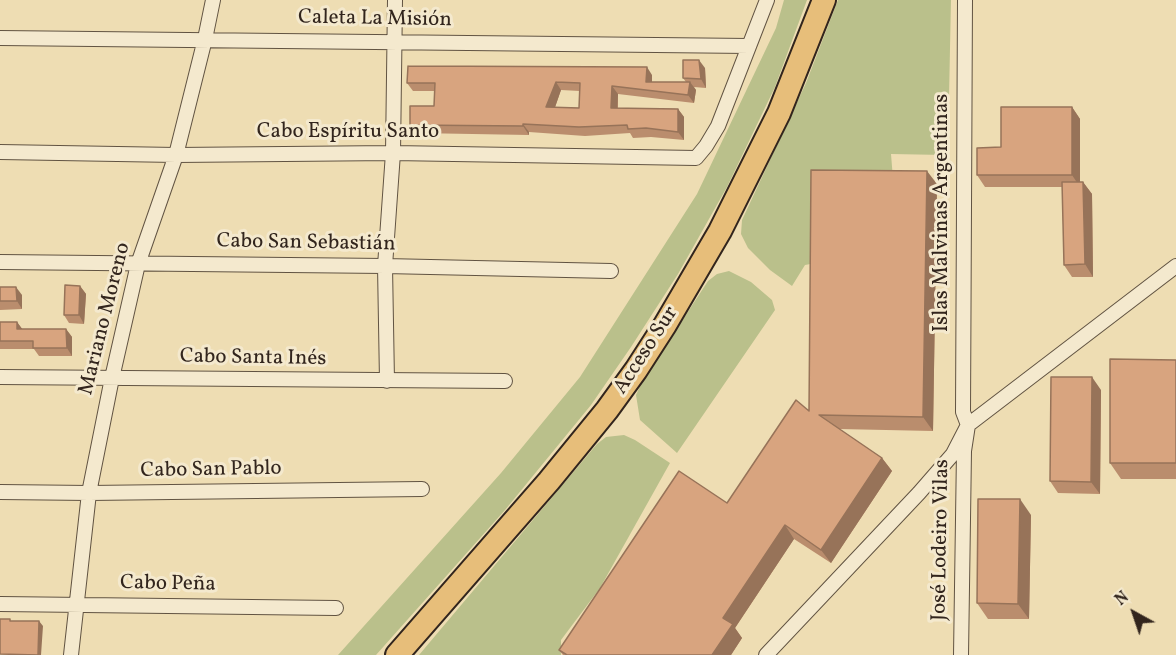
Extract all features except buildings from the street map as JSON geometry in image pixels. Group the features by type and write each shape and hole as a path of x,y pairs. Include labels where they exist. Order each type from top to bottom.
{"main road":[{"name":"Acceso Sur","path":"400,654 607,410 659,334 720,231 750,171 783,103 824,0"}],"street":[{"name":"Mariano Moreno","path":"71,655 89,493 112,378 138,264 176,155 206,39 213,0"},
{"path":"387,381 385,266 393,153 395,0"},
{"path":"749,45 767,0"},
{"name":"Islas Malvinas Argentinas","path":"965,0 963,412 968,425"},
{"name":"Caleta La Misión","path":"0,38 749,45"},
{"name":"Cabo Espíritu Santo","path":"0,152 176,155 393,153 696,158 718,126 749,45"},
{"name":"Cabo San Sebastián","path":"0,262 611,271"},
{"path":"766,655 919,494 953,454 968,425 1176,266"},
{"name":"Cabo Santa Inés","path":"0,377 505,381"},
{"name":"José Lodeiro Vilas","path":"961,655 964,452 968,425"},
{"name":"Cabo San Pablo","path":"0,492 422,489"},
{"name":"Cabo Peña","path":"0,604 336,608"}],"green space":[{"path":"784,0 807,0 775,87 727,187 678,274 631,347 591,405 505,510 376,655 338,655 501,473 580,377 697,194 776,28"},
{"path":"838,0 951,0 948,145 944,155 891,154 893,179 816,263 805,265 792,286 770,270 748,248 741,234 742,220 806,83"},
{"path":"729,271 751,282 772,300 775,310 677,453 640,420 636,395 642,382 708,281 717,274"},
{"path":"624,435 670,463 600,588 561,640 561,655 419,655 597,444 606,437"}]}
